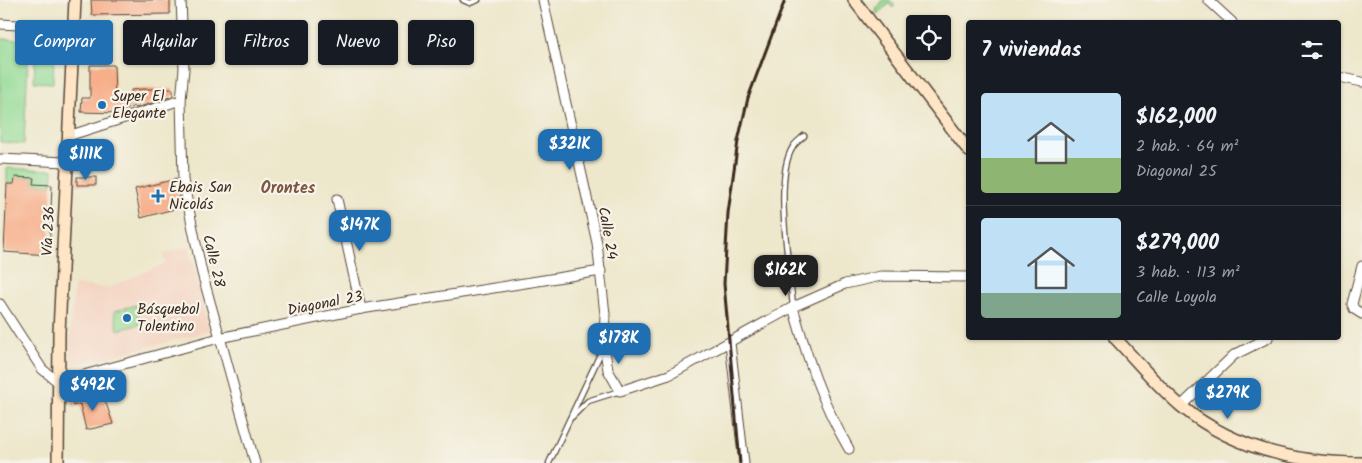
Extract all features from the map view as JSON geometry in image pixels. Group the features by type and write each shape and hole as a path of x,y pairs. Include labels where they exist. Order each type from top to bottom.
{"main road":[{"name":"Vía 236","path":"74,20 75,0"},
{"path":"854,0 966,147"},
{"name":"Vía 236","path":"58,463 58,382 71,65"},
{"path":"1117,340 1181,406 1226,435 1276,455 1334,463 1362,463"}],"street":[{"name":"Calle 28","path":"181,0 184,69 181,100 183,180 202,273 255,463"},
{"name":"Calle 24","path":"543,0 545,17 576,142 601,271 605,314 604,344"},
{"path":"1208,0 1230,20"},
{"path":"0,24 15,25"},
{"path":"1341,77 1362,82"},
{"path":"68,136 181,100"},
{"path":"0,159 66,162"},
{"path":"337,199 361,309"},
{"path":"1358,312 1352,304 1362,266"},
{"name":"Diagonal 23","path":"58,382 219,338 361,309 601,271"},
{"path":"604,344 608,370 620,391 669,376 793,307 861,278 881,276 966,276"},
{"path":"0,304 42,369 58,382"},
{"path":"793,307 817,387 831,418 849,449"},
{"path":"1181,406 1234,355 1264,340"},
{"path":"730,343 744,463"}],"lane":[{"path":"464,0 470,3 478,0"},
{"path":"793,307 784,207 784,179 787,160 793,146 804,136"},
{"name":"Calle 24","path":"548,463 604,344"},
{"path":"568,420 588,401 620,391"}],"shaded area":[{"path":"189,246 210,331 68,367 74,285 108,288 166,263 163,255"}],"green space":[{"path":"883,0 890,0 894,5 893,8 889,4 877,14 876,10"},
{"path":"0,39 15,40 15,65 28,65 24,144 0,142"},
{"path":"35,65 54,65 53,83 34,82"},
{"path":"7,168 53,170 52,185 33,184 34,178 15,177 14,184 7,184"},
{"name":"Básquebol Tolentino","path":"136,305 141,324 118,330 114,311"}],"building":[{"path":"91,0 170,0 170,14 92,15"},
{"path":"90,65 114,65 115,98 131,99 131,90 173,89 173,96 136,108 134,106 120,113 81,112 82,98 90,98"},
{"path":"15,177 34,178 33,184 52,185 49,255 4,252 7,184 14,184"},
{"path":"77,177 96,177 96,185 77,185"},
{"name":"Ebais San Nicolás","path":"176,179 181,207 141,218 135,189"},
{"path":"89,394 92,402 105,400 113,424 86,430 80,404 73,406 72,397"}],"railway":[{"path":"740,463 724,284 728,213 738,141 748,98 785,0"}],"place":[{"name":"Super El Elegante","path":"102,105"},
{"name":"Ebais San Nicolás","path":"158,196"},
{"name":"Básquebol Tolentino","path":"127,318"}],"district":[{"name":"Orontes","path":"288,187"}]}
